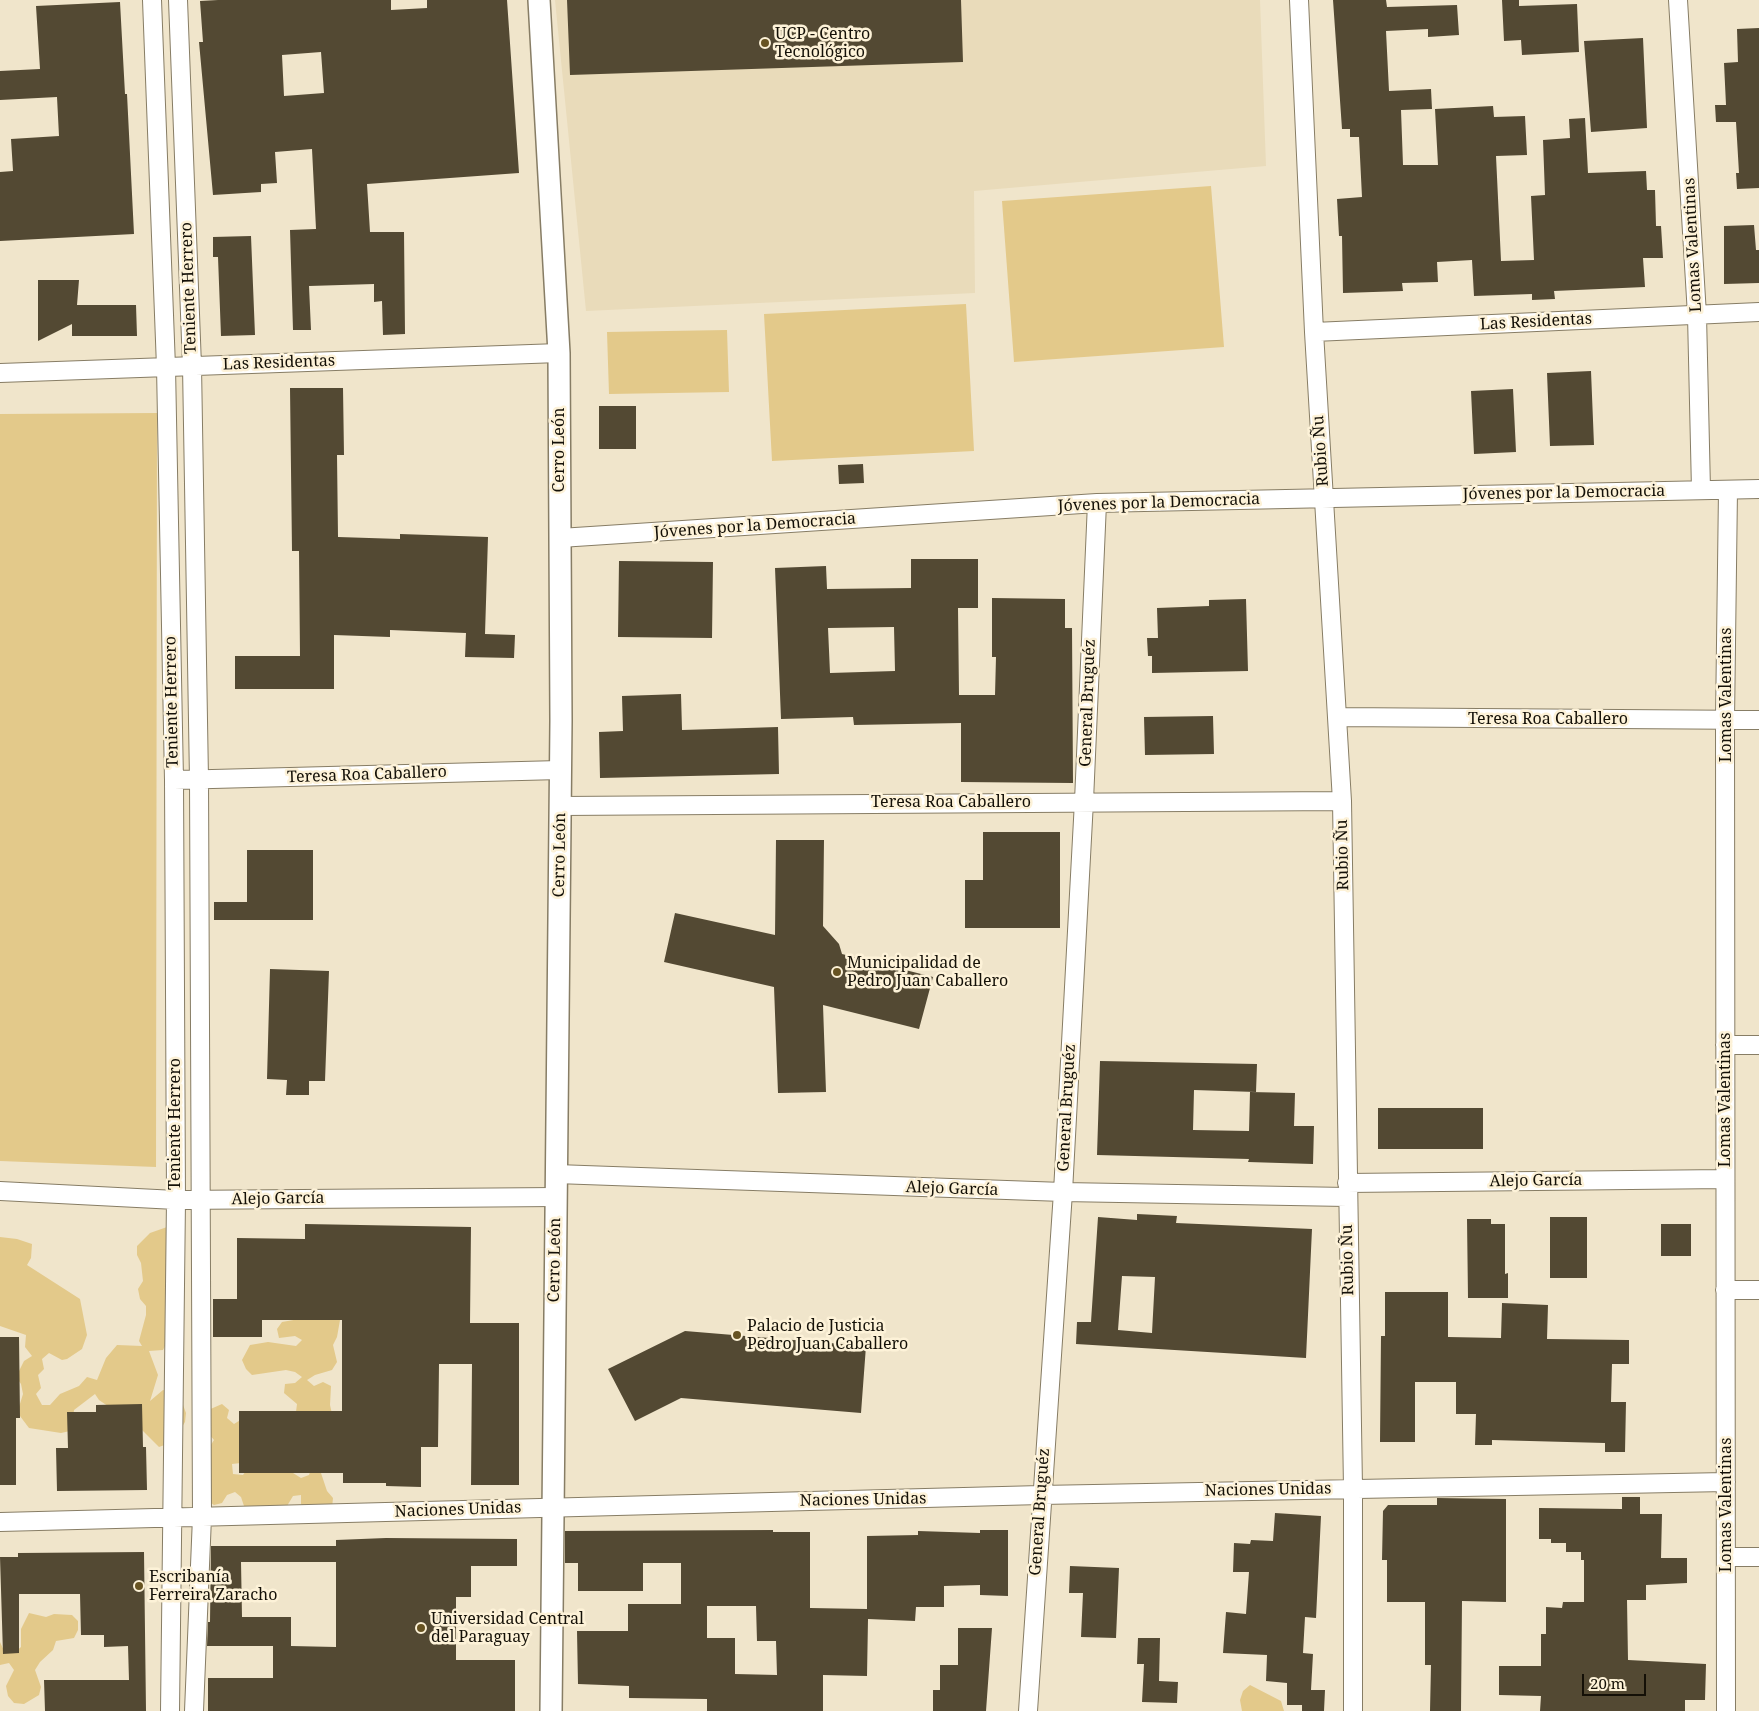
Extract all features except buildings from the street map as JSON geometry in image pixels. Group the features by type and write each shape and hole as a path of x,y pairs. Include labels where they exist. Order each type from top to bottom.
{"street":[{"name":"Teniente Herrero","path":"152,0 166,367 174,780 176,1200 170,1711"},
{"name":"Teniente Herrero","path":"178,0 192,366 199,780 202,1518 194,1711"},
{"name":"Cerro León","path":"539,0 559,353 560,806 550,1711"},
{"name":"Rubio Ñu","path":"1299,0 1314,332 1342,800 1353,1488 1353,1711"},
{"name":"Lomas Valentinas","path":"1678,0 1697,315 1700,490"},
{"path":"159,175 184,171"},
{"name":"Las Residentas","path":"1314,332 1759,312"},
{"name":"Las Residentas","path":"0,373 559,353"},
{"name":"Jóvenes por la Democracia","path":"560,538 1097,504 1324,497 1759,489"},
{"name":"Lomas Valentinas","path":"1726,1711 1725,720 1728,490"},
{"path":"169,494 194,494"},
{"name":"General Bruguéz","path":"1028,1711 1041,1495 1063,1192 1084,801 1097,504"},
{"name":"Teresa Roa Caballero","path":"1338,717 1759,720"},
{"name":"Teresa Roa Caballero","path":"174,780 560,770"},
{"name":"Teresa Roa Caballero","path":"560,806 1342,800"},
{"path":"174,910 199,909"},
{"path":"1725,1045 1759,1045"},
{"name":"Alejo García","path":"556,1174 1063,1192 1347,1190 1725,1179"},
{"name":"Alejo García","path":"0,1191 176,1200 556,1197"},
{"path":"1725,1290 1759,1290"},
{"path":"174,1338 200,1337"},
{"name":"Naciones Unidas","path":"0,1522 1041,1495 1726,1482"},
{"path":"1726,1558 1759,1557"}],"shaded area":[{"path":"555,0 1260,0 1266,166 974,191 975,293 586,311"},
{"path":"1211,186 1224,347 1014,362 1002,201"},
{"path":"966,304 974,451 772,461 764,314"},
{"path":"727,330 729,392 609,394 607,332"},
{"path":"157,413 156,1167 0,1161 0,414"},
{"path":"167,1227 171,1234 167,1342 163,1350 149,1351 158,1375 150,1401 163,1390 171,1392 183,1405 186,1413 185,1422 176,1437 170,1443 159,1447 140,1428 99,1400 95,1394 74,1410 70,1431 61,1433 29,1428 20,1416 19,1407 23,1394 21,1384 16,1377 24,1361 32,1356 25,1347 26,1335 0,1326 0,1237 17,1239 32,1244 31,1258 27,1265 80,1299 87,1335 82,1349 67,1359 62,1360 49,1353 42,1359 44,1369 38,1375 41,1388 36,1394 42,1405 50,1405 60,1394 79,1386 87,1377 97,1380 106,1358 117,1345 142,1346 139,1341 146,1315 146,1306 140,1299 138,1289 143,1281 141,1263 137,1255 137,1246 150,1233"},
{"path":"334,1313 340,1320 337,1337 333,1345 337,1362 332,1370 315,1375 307,1380 314,1386 323,1382 331,1386 330,1405 332,1414 327,1467 321,1473 327,1491 333,1498 332,1508 306,1511 301,1504 301,1495 293,1496 284,1511 250,1512 244,1506 241,1497 235,1492 227,1495 222,1503 214,1505 199,1495 205,1454 214,1440 203,1427 206,1411 222,1404 229,1410 227,1418 234,1424 242,1419 250,1462 232,1464 233,1474 243,1475 248,1468 293,1473 301,1478 309,1475 312,1466 296,1412 297,1404 284,1393 285,1384 295,1383 302,1377 295,1372 286,1370 252,1375 246,1369 242,1360 250,1345 268,1342 296,1346 302,1340 295,1336 279,1338 277,1329 282,1322"},
{"path":"29,1613 46,1617 54,1614 72,1615 78,1621 78,1630 74,1638 56,1641 53,1650 40,1662 35,1670 41,1687 39,1695 24,1704 14,1703 8,1696 6,1686 14,1670 9,1663 0,1665 0,1642 5,1653 14,1653 21,1647 21,1629"},
{"path":"1250,1685 1281,1701 1284,1711 1242,1711 1240,1700 1243,1691"}],"place":[{"name":"UCP - Centro Tecnológico","path":"765,43"},
{"name":"Municipalidad de Pedro Juan Caballero","path":"837,972"},
{"name":"Palacio de Justicia Pedro Juan Caballero","path":"737,1335"},
{"name":"Escribanía Ferreira Zaracho","path":"139,1586"},
{"name":"Universidad Central del Paraguay","path":"421,1628"}]}
